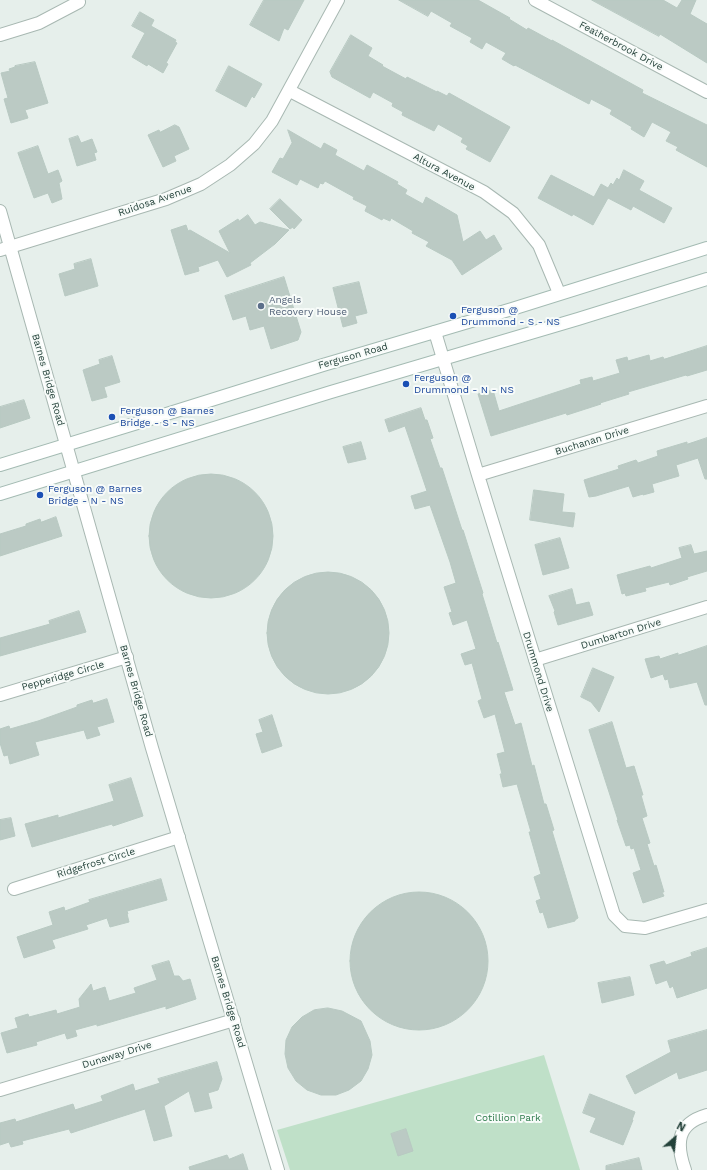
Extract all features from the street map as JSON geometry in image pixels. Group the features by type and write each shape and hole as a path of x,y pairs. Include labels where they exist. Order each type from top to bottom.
{"street":[{"name":"Ruidosa Avenue","path":"6,249 166,199 201,184 230,165 254,144 272,121 290,91 338,0"},
{"name":"Featherbrook Drive","path":"535,0 707,92"},
{"path":"0,36 39,24 79,2"},
{"name":"Altura Avenue","path":"290,91 484,192 513,213 539,245 559,294"},
{"name":"Barnes Bridge Road","path":"0,211 6,249 74,471 179,837 278,1170"},
{"name":"Ferguson Road","path":"0,465 707,248"},
{"path":"0,494 443,359 578,320 707,279"},
{"name":"Drummond Drive","path":"435,332 614,915 625,926 645,928 707,910"},
{"name":"Buchanan Drive","path":"478,475 707,406"},
{"name":"Dumbarton Drive","path":"535,660 707,607"},
{"name":"Pepperidge Circle","path":"0,694 127,658"},
{"name":"Ridgefrost Circle","path":"14,889 179,837"},
{"name":"Dunaway Drive","path":"0,1090 234,1020"},
{"path":"684,1170 679,1154 681,1134 687,1125 699,1117 707,1114"}],"green space":[{"name":"Cotillion Park","path":"544,1055 580,1170 290,1170 277,1130"}],"building":[{"path":"264,0 304,0 288,30 284,28 279,41 250,25"},
{"path":"399,0 478,0 510,18 509,19 527,30 528,28 552,40 643,90 642,93 707,125 707,167 676,150 678,147 666,141 671,132 652,122 644,137 631,129 632,127 610,114 612,110 591,99 589,104 515,65 514,66 502,59 506,53 486,42 482,49 470,42 472,38 450,26 452,23 431,11 428,16"},
{"path":"592,0 663,0 677,8 682,0 696,0 690,14 707,24 707,63 660,34 659,36"},
{"path":"140,12 154,20 151,26 176,40 175,42 177,43 166,63 168,64 163,73 132,57 145,33 132,26"},
{"path":"351,35 372,48 368,56 383,65 382,66 406,79 407,77 437,92 447,96 449,93 510,127 490,162 466,149 468,146 461,142 463,138 438,124 434,131 402,115 403,112 392,106 393,103 373,92 370,98 332,77 330,72"},
{"path":"35,62 48,103 25,110 28,118 11,123 4,99 8,98 1,73 10,71 9,69 15,66"},
{"path":"229,66 262,84 254,98 252,96 246,107 216,91"},
{"path":"175,125 179,127 189,149 174,156 176,161 163,167 148,135 159,130 160,132"},
{"path":"288,130 321,149 324,143 337,150 335,155 364,171 367,165 398,182 397,184 407,190 405,194 423,204 426,197 457,215 463,242 480,231 486,240 494,235 502,249 462,275 452,260 426,246 429,242 412,233 413,231 391,218 390,221 383,218 382,220 365,211 367,206 325,181 323,184 320,183 318,188 300,179 297,185 272,172 280,158 283,159 292,143"},
{"path":"78,136 81,143 92,139 97,152 94,153 96,160 77,166 69,139"},
{"path":"38,146 48,174 58,170 62,181 59,183 62,199 52,203 48,193 34,198 18,153"},
{"path":"624,170 644,181 639,190 672,208 664,223 633,206 631,210 608,198 593,225 538,198 551,175 594,197 601,184 608,188 611,183 613,185 617,178 619,180"},
{"path":"280,199 302,220 294,229 293,227 290,229 270,209"},
{"path":"248,215 255,225 260,222 289,230 275,244 250,263 251,265 227,277 218,260 198,267 199,271 185,275 171,230 186,225 188,231 190,230 230,253 219,231 238,219 239,221"},
{"path":"91,259 98,286 65,296 59,274 75,269 74,264"},
{"name":"Angels Recovery House","path":"284,277 301,332 298,340 271,349 264,326 250,330 246,316 233,320 225,296"},
{"path":"359,282 367,313 355,316 357,323 343,327 333,288"},
{"path":"707,346 707,370 628,392 629,394 567,415 566,413 491,436 478,394 493,390 499,411 581,384 580,380 592,377 593,381 620,373 616,360 627,357 628,361 649,355 650,361 663,357 664,359"},
{"path":"112,356 120,382 104,387 107,397 92,401 83,370 100,364 99,360"},
{"path":"24,400 30,418 0,428 0,407"},
{"path":"421,408 433,438 430,439 440,468 442,468 463,530 497,643 498,642 513,690 504,692 515,725 521,723 532,766 534,765 544,804 546,804 554,830 552,831 578,918 575,921 548,928 543,912 540,913 536,901 541,899 534,877 541,874 517,784 503,787 500,774 502,774 497,754 505,752 495,714 484,718 478,701 482,699 472,663 465,665 461,654 476,649 467,620 453,625 449,613 452,612 444,587 456,583 450,562 430,505 415,509 411,496 427,491 405,426 389,432 385,420"},
{"path":"707,438 707,479 705,479 698,458 676,465 679,476 652,484 654,492 633,497 629,486 589,497 584,480 619,469 618,466 636,460 638,463 658,456 657,451"},
{"path":"361,442 366,459 348,463 343,447"},
{"path":"211,474 223,475 235,479 255,492 268,512 272,524 272,548 268,560 255,580 235,593 223,597 211,598 199,597 187,593 167,580 154,560 150,548 149,536 150,524 154,512 167,492 187,479 199,475"},
{"path":"534,490 564,494 562,512 575,513 573,527 530,520"},
{"path":"56,517 62,536 0,556 0,534 26,526 26,524 40,519 41,522"},
{"path":"560,538 569,568 543,575 535,545"},
{"path":"691,545 694,554 707,551 707,571 687,577 688,579 670,585 669,582 645,588 646,591 626,596 625,593 622,594 617,575 650,566 651,568 682,558 679,548"},
{"path":"328,572 340,573 351,577 362,582 371,590 379,599 384,610 388,621 388,645 384,656 379,667 371,676 362,684 351,689 340,693 328,694 316,693 305,689 294,684 285,676 277,667 272,656 268,645 267,633 268,621 272,610 277,599 285,590 294,582 305,577 316,573"},
{"path":"572,589 576,605 589,602 593,615 558,625 555,611 549,596"},
{"path":"79,611 86,632 0,656 0,638 50,624 49,621"},
{"path":"707,646 707,705 705,705 697,682 670,688 668,679 665,680 663,674 651,678 645,659 659,656 660,659"},
{"path":"593,668 614,677 599,712 591,702 581,697"},
{"path":"107,699 114,722 97,727 100,735 87,739 84,730 35,742 39,755 10,764 8,755 4,756 0,743 0,729 9,726 10,729 38,721 92,700 93,703"},
{"path":"272,715 282,746 262,753 256,734 263,732 259,720"},
{"path":"612,722 626,768 634,766 643,795 641,795 647,816 642,818 650,843 647,844 654,866 656,865 664,892 662,892 664,896 643,903 633,873 641,870 634,848 631,849 630,845 626,846 589,730"},
{"path":"131,778 143,816 113,826 112,824 32,847 25,824 58,815 58,818 114,801 109,785"},
{"path":"11,818 15,836 0,840 0,820"},
{"path":"161,879 167,900 127,911 129,922 110,927 107,918 86,925 88,929 52,940 55,948 24,958 17,937 53,925 49,912 64,907 65,911 90,902 89,900"},
{"path":"412,892 426,892 452,900 468,912 480,928 483,935 487,948 487,974 483,987 480,994 468,1010 452,1022 445,1025 426,1030 412,1030 386,1022 370,1010 358,994 355,987 350,968 350,954 358,928 370,912 386,900 393,897"},
{"path":"707,948 707,988 677,998 673,986 670,988 667,980 656,984 650,965 664,961 666,965 692,956 691,953"},
{"path":"169,961 174,976 179,976 183,981 190,979 196,999 166,1009 166,1006 97,1026 97,1024 75,1030 77,1036 67,1039 65,1033 36,1042 37,1045 7,1053 1,1033 18,1028 15,1018 28,1014 29,1017 56,1010 57,1014 80,1007 79,999 91,984 93,991 105,987 109,1001 136,993 134,988 157,980 152,966"},
{"path":"630,977 634,995 602,1003 598,983"},
{"path":"328,1008 342,1011 361,1021 370,1041 372,1055 368,1069 361,1081 349,1090 336,1095 321,1095 307,1090 296,1081 288,1068 285,1054 286,1040 292,1027 302,1017 314,1010"},
{"path":"707,1030 707,1070 679,1079 677,1072 635,1094 626,1076 671,1052 668,1041"},
{"path":"217,1062 222,1079 218,1090 208,1093 212,1108 195,1112 189,1091 164,1106 172,1136 154,1141 145,1109 71,1133 69,1129 22,1141 23,1144 11,1147 9,1142 0,1145 0,1123 15,1119 16,1122 73,1104 75,1110 103,1101 101,1096 133,1084 135,1091 160,1083 158,1079"},
{"path":"590,1094 635,1112 623,1145 590,1132 596,1118 583,1113"},
{"path":"406,1129 413,1151 398,1156 391,1134"},
{"path":"243,1154 248,1170 190,1170 189,1167 227,1155 229,1159"},
{"path":"639,1158 642,1170 606,1170 606,1166"}],"place":[{"name":"Angels Recovery House","path":"261,306"},
{"name":"Ferguson @ Drummond - S - NS","path":"453,316"},
{"name":"Ferguson @ Drummond - N - NS","path":"406,384"},
{"name":"Ferguson @ Barnes Bridge - S - NS","path":"112,417"},
{"name":"Ferguson @ Barnes Bridge - N - NS","path":"40,495"}]}
